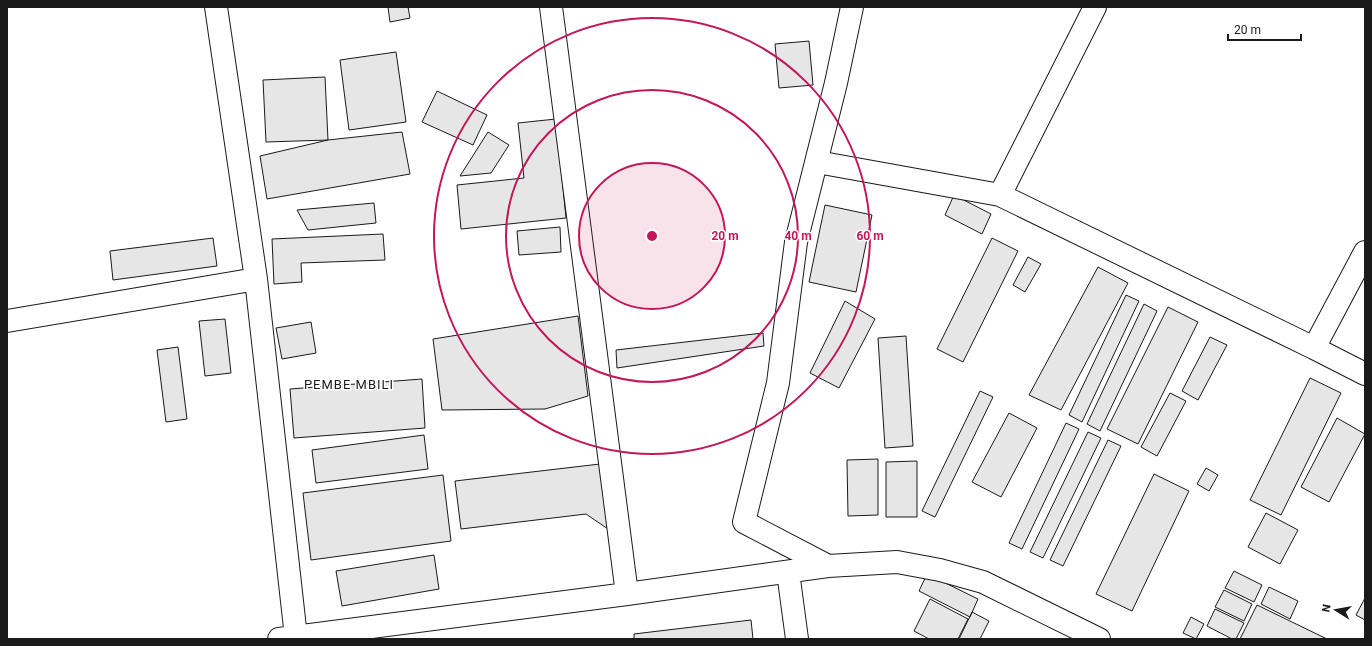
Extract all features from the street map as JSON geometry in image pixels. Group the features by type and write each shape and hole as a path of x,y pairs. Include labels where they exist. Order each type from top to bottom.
{"street":[{"path":"216,7 256,279 288,638 828,566 897,562 940,570 983,582 1099,639"},
{"path":"551,7 627,594"},
{"path":"828,566 744,522 778,383 796,242 817,162 852,7"},
{"path":"1000,195 1095,7"},
{"path":"817,162 1000,195 1365,374"},
{"path":"1314,348 1365,252"},
{"path":"7,321 256,279"},
{"path":"788,572 797,639"}],"building":[{"path":"388,7 408,7 410,18 390,22"},
{"path":"809,41 813,85 779,88 775,44"},
{"path":"396,52 406,122 349,130 340,60"},
{"path":"325,77 328,140 266,142 263,80"},
{"path":"437,91 487,115 473,145 422,122"},
{"path":"556,119 566,218 461,229 457,185 524,178 518,123"},
{"path":"402,132 410,174 267,199 260,156 328,140"},
{"path":"488,132 509,145 491,173 460,176"},
{"path":"954,195 991,214 982,234 945,215"},
{"path":"374,203 376,223 308,230 297,210"},
{"path":"825,205 872,215 856,292 809,282"},
{"path":"560,227 561,252 519,255 517,231"},
{"path":"383,234 385,260 301,263 302,282 274,284 272,239"},
{"path":"213,238 217,266 113,280 110,251"},
{"path":"992,238 1018,251 963,362 937,349"},
{"path":"1028,257 1041,264 1025,292 1013,285"},
{"path":"1098,267 1128,283 1061,410 1029,395"},
{"path":"1126,295 1139,301 1082,422 1069,415"},
{"path":"845,301 875,319 839,388 810,373"},
{"path":"1144,304 1157,311 1100,431 1087,424"},
{"path":"1168,307 1198,322 1138,444 1107,429"},
{"path":"578,316 588,396 545,409 442,410 433,339"},
{"path":"225,319 231,373 205,376 199,321"},
{"path":"311,322 316,353 282,359 276,328"},
{"path":"763,333 764,346 617,368 616,350"},
{"path":"906,336 913,446 885,448 878,338"},
{"path":"1210,337 1227,345 1198,400 1182,391"},
{"path":"178,347 187,419 166,422 157,350"},
{"path":"1310,378 1341,393 1281,515 1250,500"},
{"path":"422,379 425,428 294,438 290,389"},
{"path":"980,391 993,397 935,517 922,511"},
{"path":"1170,393 1186,401 1157,456 1141,447"},
{"path":"1009,413 1037,428 1001,497 972,482"},
{"path":"1337,418 1365,434 1329,502 1301,487"},
{"path":"1066,423 1079,429 1022,549 1009,543"},
{"path":"1088,432 1101,438 1043,558 1030,552"},
{"path":"424,435 428,469 316,483 312,450"},
{"path":"1108,440 1121,446 1063,566 1050,560"},
{"path":"878,459 878,515 848,516 847,460"},
{"path":"917,461 917,517 886,517 886,462"},
{"path":"600,464 608,529 586,514 461,529 455,481"},
{"path":"1206,468 1218,475 1209,491 1197,484"},
{"path":"1154,474 1189,491 1132,611 1096,594"},
{"path":"443,475 451,541 311,560 303,493"},
{"path":"1266,513 1298,530 1280,564 1248,547"},
{"path":"434,555 439,589 342,606 336,571"},
{"path":"1234,571 1262,585 1254,602 1225,588"},
{"path":"927,574 978,599 970,617 919,591"},
{"path":"1269,587 1298,601 1290,619 1261,604"},
{"path":"1224,590 1252,604 1244,621 1215,607"},
{"path":"1365,598 1365,620 1356,615"},
{"path":"930,599 968,619 958,639 929,639 914,631"},
{"path":"1257,605 1327,639 1240,639"},
{"path":"1215,609 1244,623 1236,639 1232,639 1207,626"},
{"path":"972,612 989,621 980,639 959,639"},
{"path":"1191,617 1204,624 1196,639 1183,633"},
{"path":"751,620 753,639 634,639 634,634"}],"district":[{"name":"PEMBE MBILI","path":"349,384"}]}
